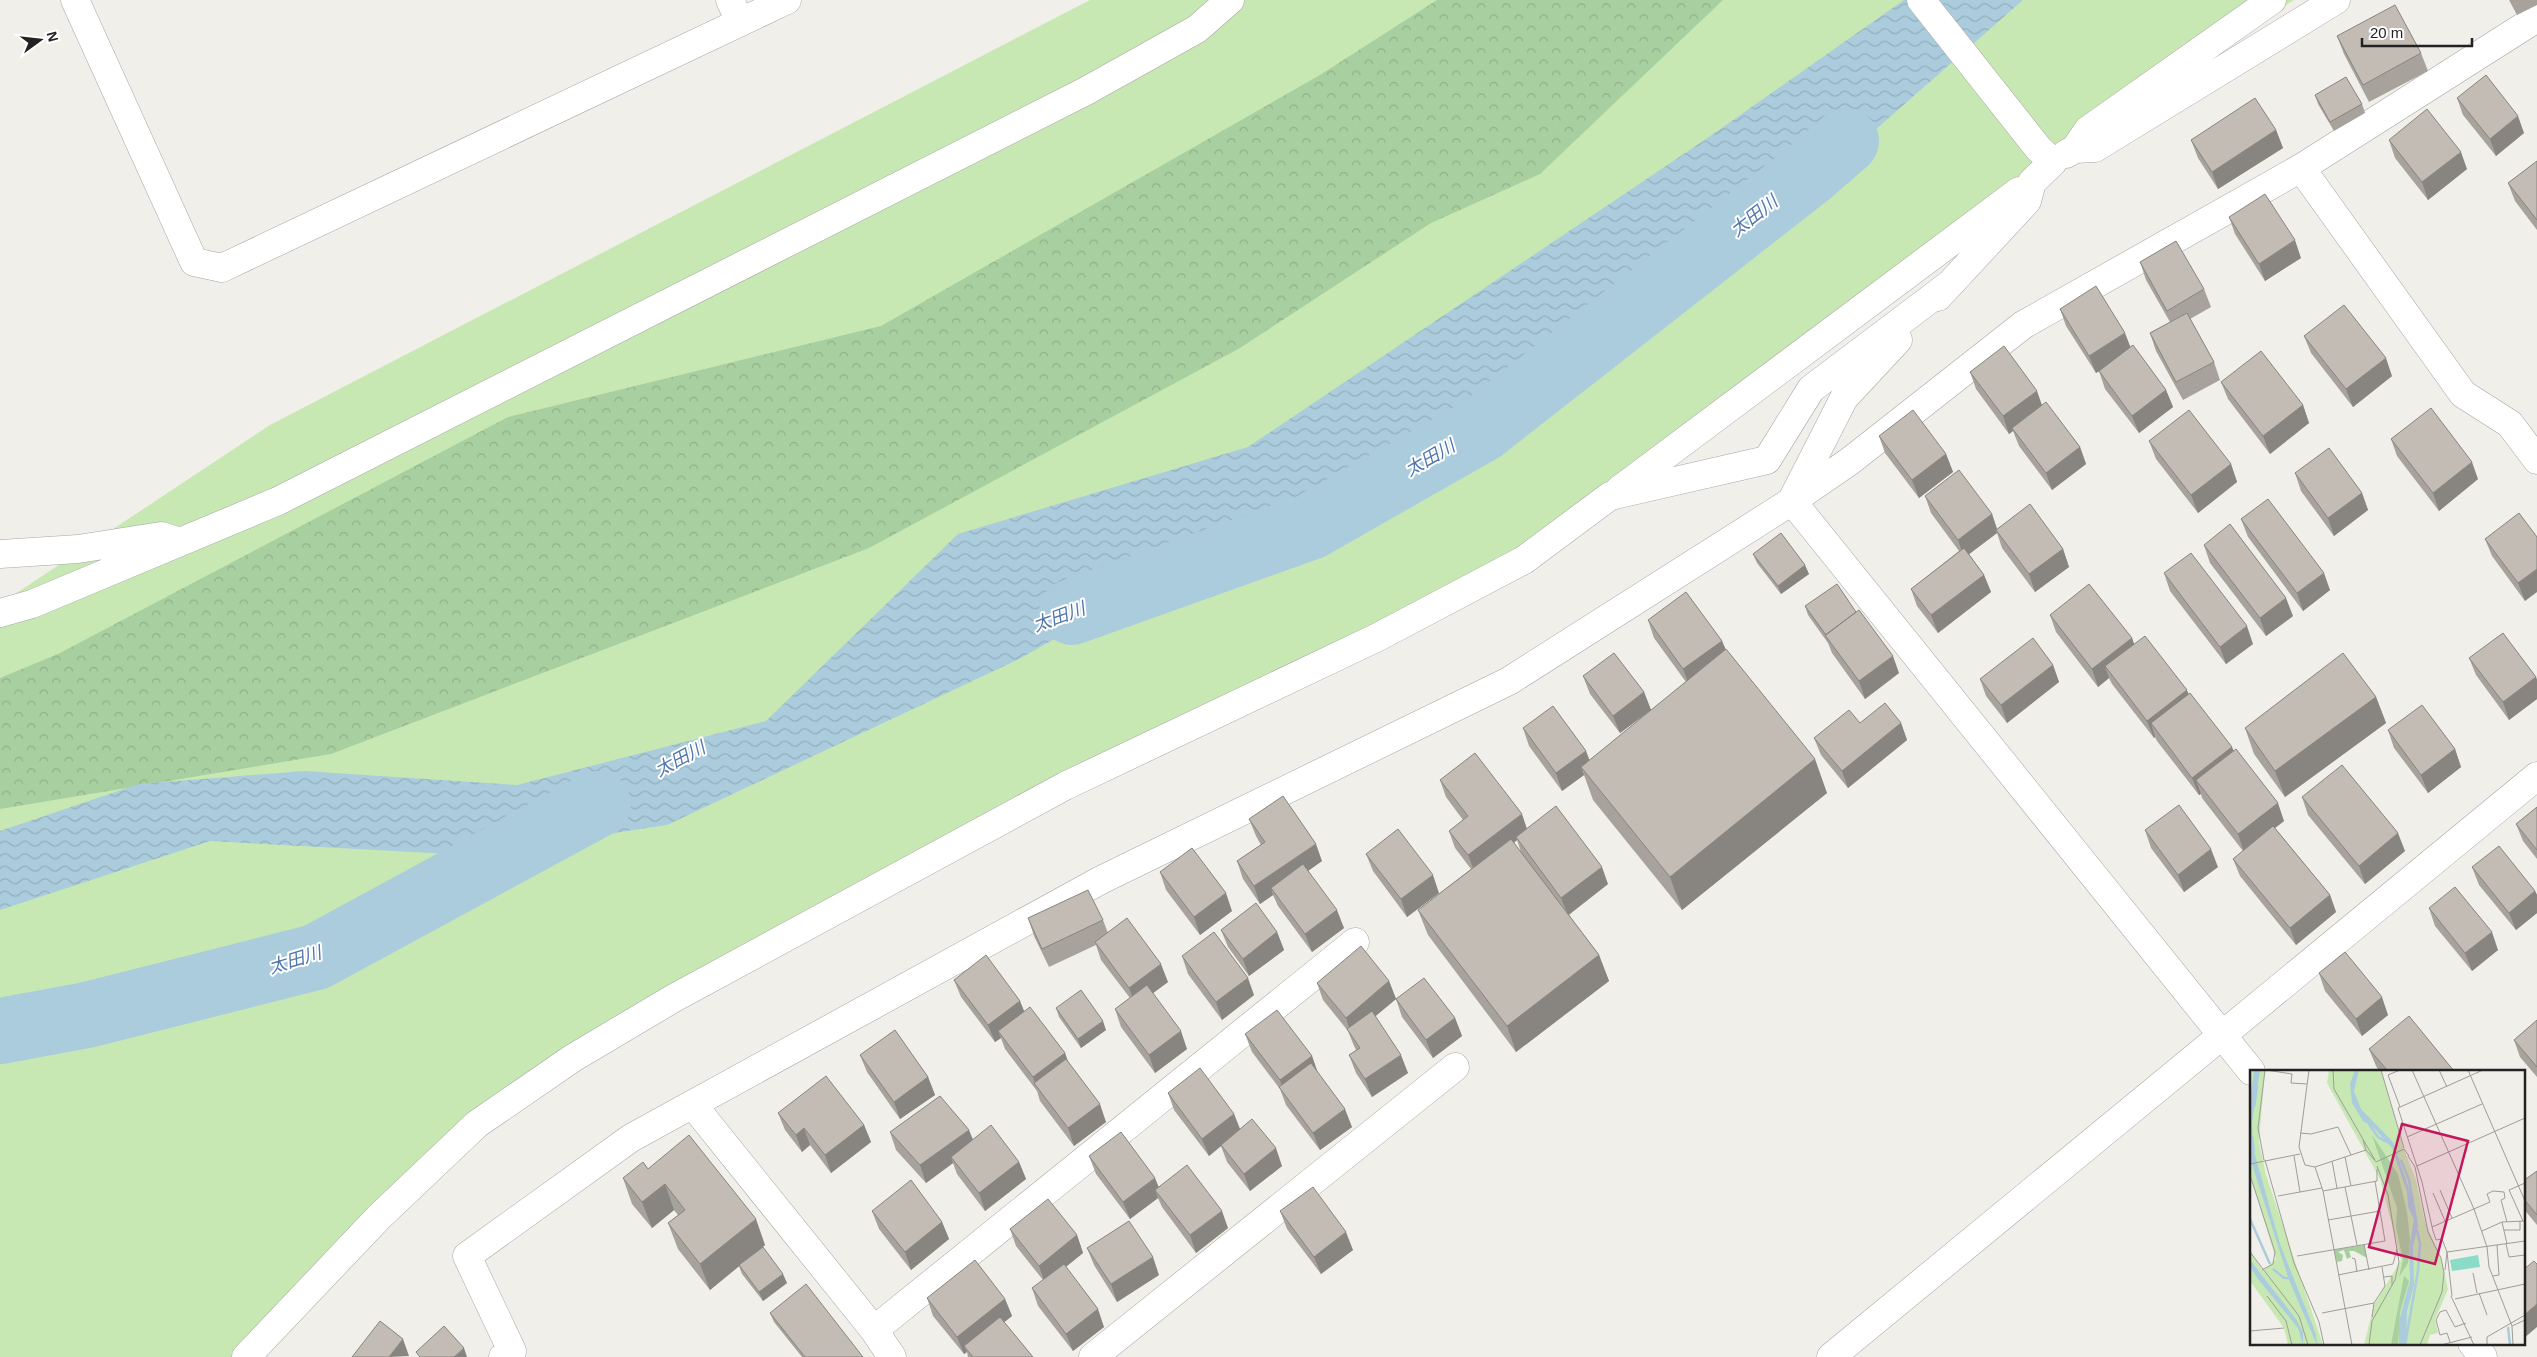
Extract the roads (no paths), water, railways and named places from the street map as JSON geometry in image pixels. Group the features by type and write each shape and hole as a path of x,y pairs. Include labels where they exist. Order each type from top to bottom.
{"street":[{"path":"75,0 194,262 222,268 735,11 787,0"},
{"path":"0,613 32,604 278,502 1086,91 1198,29 1230,0"},
{"path":"1922,0 2056,153"},
{"path":"246,1357 379,1218 477,1124 573,1058 674,998 1065,786 1378,637 1524,560 2032,182 2056,153 2272,0"},
{"path":"2056,153 2095,148 2336,0"},
{"path":"503,1357 512,1351 467,1256 632,1138 1101,880 1509,681 1792,501 1850,461 2023,325 2301,168 2537,18"},
{"path":"2301,168 2463,394 2510,424 2537,460"},
{"path":"1792,501 1844,398 2027,201 2032,182"},
{"path":"1610,496 1767,460 1811,390 1950,284"},
{"path":"1792,501 2250,1070"},
{"path":"0,554 78,550 161,536 178,542"},
{"path":"1831,1357 2221,1034 2537,776"},
{"path":"874,1330 1355,942"},
{"path":"1093,1357 1455,1067"},
{"path":"692,1105 874,1330 892,1357"},
{"path":"2473,1344 2483,1357"}],"water":[{"path":"1904,0 2023,0 1866,138 1447,419 1019,659 667,825 469,855 210,841 0,910 0,831 139,784 304,771 517,785 766,721 958,534 1248,447 1709,137"}],"waterway":[{"name":"太田川","path":"1072,612 1310,527 1482,429 1808,174 1846,141"},
{"name":"太田川","path":"0,1031 87,1015 316,957 598,804"}]}
